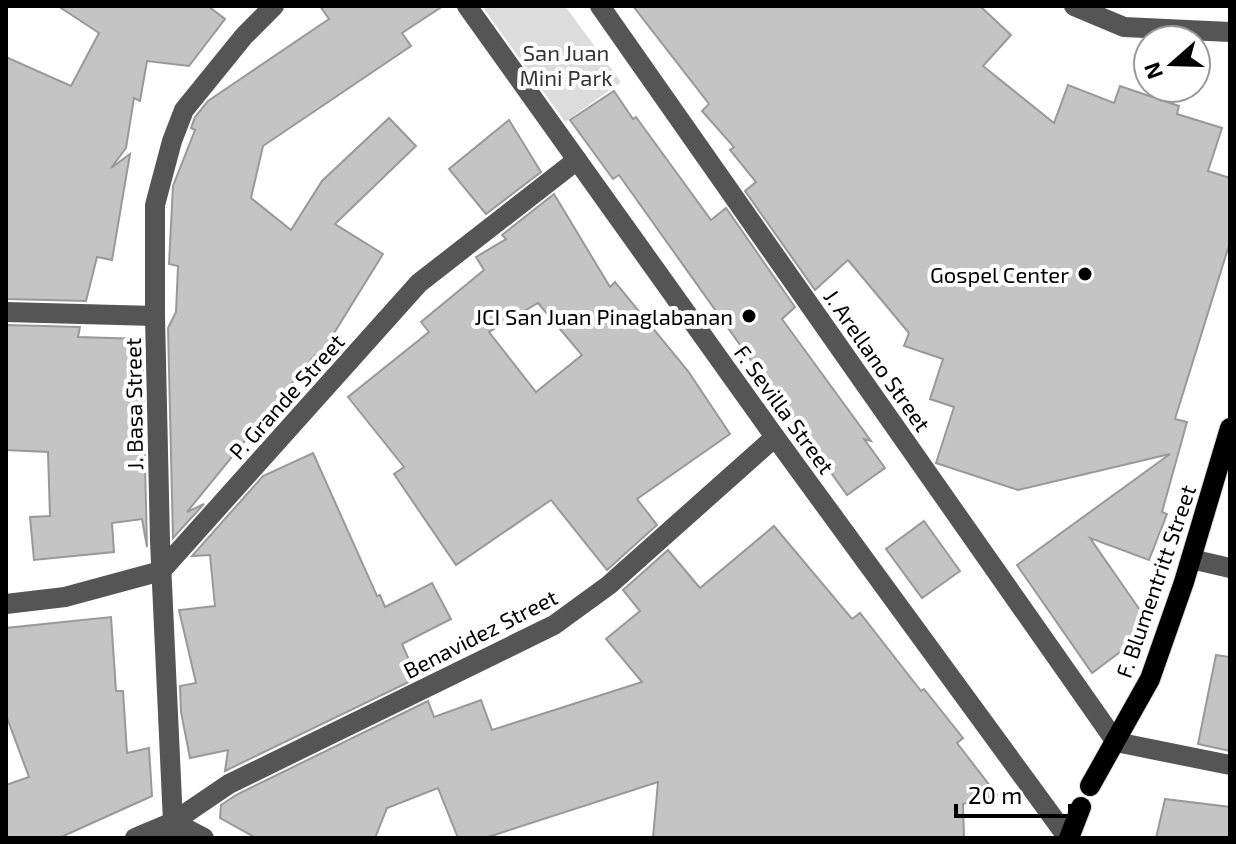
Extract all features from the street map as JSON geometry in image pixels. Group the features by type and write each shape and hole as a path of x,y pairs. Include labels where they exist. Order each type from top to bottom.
{"main road":[{"name":"F. Blumentritt Street","path":"1090,786 1150,679 1191,559 1229,432"},
{"path":"1068,838 1081,807"}],"street":[{"name":"J. Basa Street","path":"175,830 161,571 150,542 155,205 172,141 184,110 244,36 274,6"},
{"name":"F. Sevilla Street","path":"467,6 775,437 1068,838"},
{"name":"J. Arellano Street","path":"600,6 1116,742"},
{"path":"1074,6 1124,27 1230,32"},
{"name":"P. Grande Street","path":"161,571 419,283 577,160"},
{"path":"6,312 155,316"},
{"name":"Benavidez Street","path":"135,838 175,830 229,784 554,625 609,585 775,437"},
{"path":"1191,559 1230,568"},
{"path":"6,604 65,597 161,571"},
{"path":"1116,742 1230,765"},
{"path":"175,830 204,838"}],"green space":[{"name":"San Juan Mini Park","path":"482,6 565,6 621,82 565,122"}],"building":[{"path":"58,6 208,6 225,19 189,66 147,61 140,101 134,98 126,148 111,168 130,154 112,260 97,257 86,301 6,299 6,57 71,86 99,33"},
{"path":"320,6 443,6 402,33 411,46 263,146 251,198 291,230 322,181 389,118 416,146 335,224 383,254 318,359 315,355 187,512 204,504 173,538 168,328 176,312 178,266 169,264 173,186 195,130 191,128 195,117 208,101 329,19"},
{"path":"633,6 980,6 1011,35 983,66 1054,123 1068,85 1114,103 1120,86 1132,90 1132,104 1173,104 1179,106 1177,114 1222,128 1208,171 1230,178 1230,242 1175,419 1187,422 1162,512 1167,514 1149,560 1090,538 1142,613 1124,649 1092,673 1017,565 1170,454 1018,490 936,463 954,407 930,399 943,359 904,346 909,333 848,260 815,290 745,191 756,182 730,150 734,147 702,111 709,104"},
{"path":"614,91 711,220 726,208 795,307 782,319 871,441 864,439 885,468 847,495 619,175 613,179 570,120"},
{"path":"509,120 541,172 486,214 449,169"},
{"path":"554,194 610,287 615,282 688,371 730,434 637,499 657,525 607,570 551,500 456,565 394,474 404,467 348,397 429,332 421,322 484,270 476,257 506,239 502,235","holes":["538,303 582,355 536,392 489,332"]},
{"path":"6,325 80,327 78,337 142,339 147,547 142,519 112,523 114,552 34,560 30,517 50,516 48,452 6,450"},
{"path":"313,453 377,596 380,595 385,607 432,583 451,619 402,644 417,678 225,771 228,750 190,758 181,712 180,686 196,683 179,610 215,606 210,555 192,556 263,476"},
{"path":"924,521 960,571 922,598 886,549"},
{"path":"774,526 852,619 860,613 921,691 924,689 963,738 957,743 997,795 963,804 964,838 653,838 658,782 485,838 458,838 438,788 387,808 375,838 256,838 220,818 221,805 236,795 428,701 434,717 481,700 492,730 642,682 606,639 640,611 623,590 668,550 700,588"},
{"path":"111,617 116,691 123,691 127,753 149,748 152,796 59,838 6,838 6,785 29,777 6,715 6,628"},
{"path":"1216,655 1230,657 1230,751 1198,744"},
{"path":"1165,799 1230,807 1230,838 1156,838"}],"place":[{"name":"Gospel Center","path":"1085,274"},
{"name":"JCI San Juan Pinaglabanan","path":"749,316"}]}
